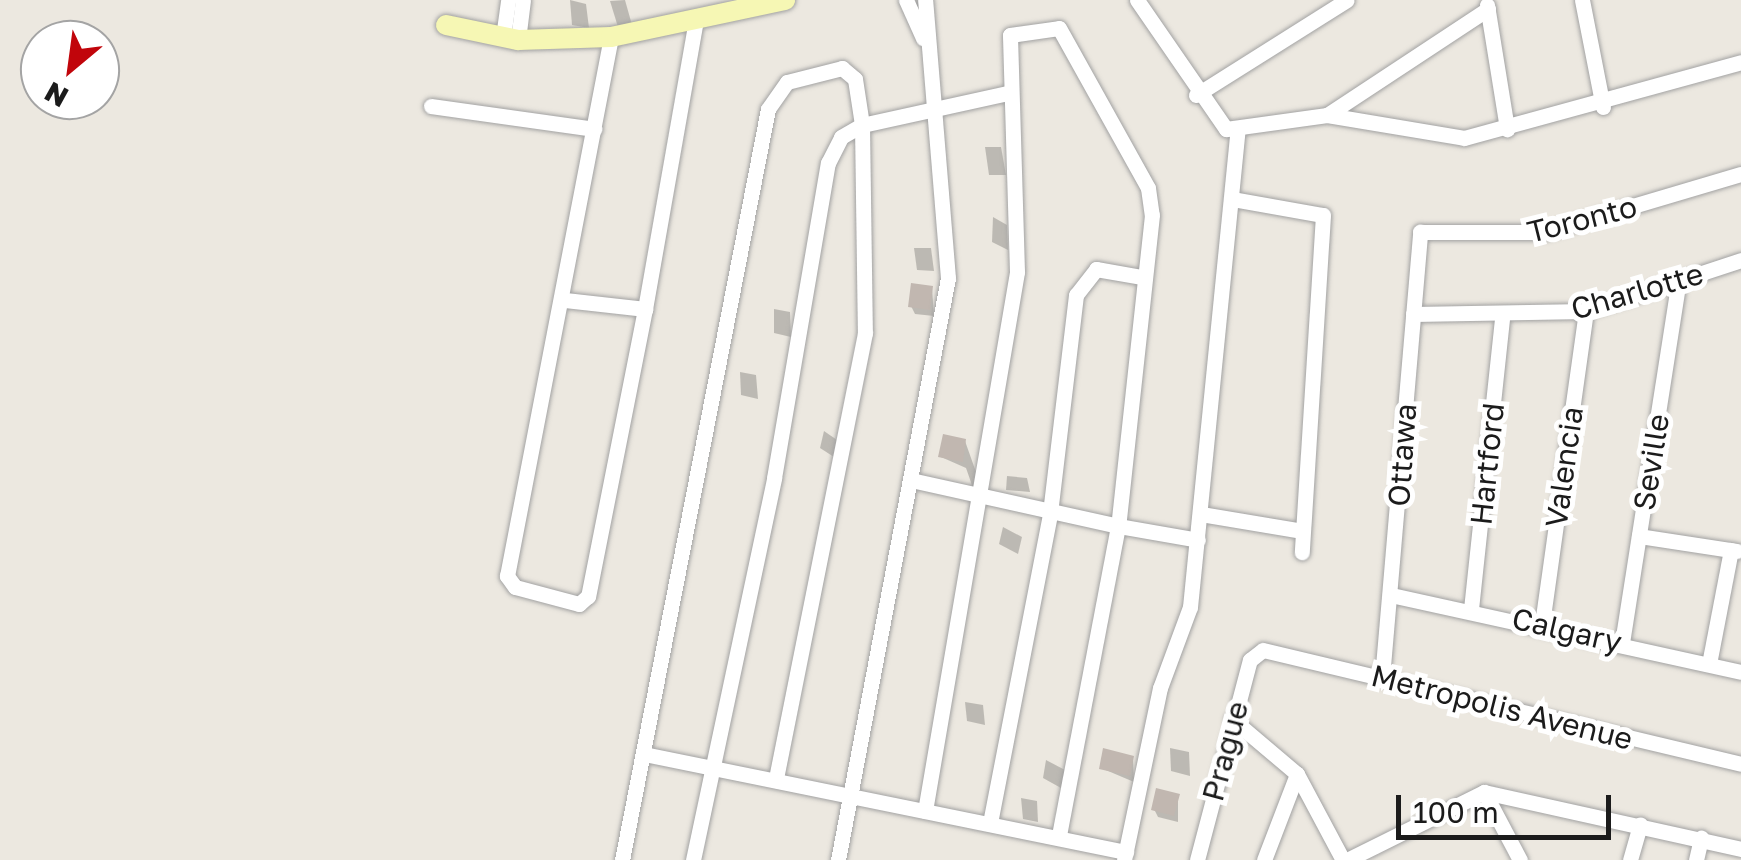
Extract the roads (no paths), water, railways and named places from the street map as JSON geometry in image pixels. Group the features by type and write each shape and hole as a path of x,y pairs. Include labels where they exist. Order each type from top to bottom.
{"street":[{"path":"508,0 511,38"},
{"path":"511,38 523,0"},
{"path":"446,25 511,38 611,36 695,24 785,0"},
{"path":"906,0 923,38"},
{"path":"838,860 854,796 948,278 923,38 924,0"},
{"path":"1196,95 1346,0"},
{"path":"1582,0 1603,107"},
{"path":"1140,1 1196,95 1218,124 1238,129 1326,115 1424,136 1507,129 1603,107 1741,62"},
{"path":"1326,115 1487,5 1507,129"},
{"path":"611,36 565,300 507,576 515,587 578,604 588,596 645,309 695,24"},
{"path":"925,811 982,495 1017,272 1007,93 1010,35 1059,28 1152,202 1118,526 1058,835"},
{"path":"622,860 768,109 787,82 842,68 855,79 862,125 865,333 776,780"},
{"path":"693,860 828,163 841,137 862,125 1007,93"},
{"path":"431,106 594,129"},
{"path":"644,754 1058,835 1125,856 1160,688 1185,632 1201,514 1238,129"},
{"name":"Toronto","path":"1420,232 1546,232 1741,174"},
{"path":"1232,200 1323,215 1302,552"},
{"name":"Ottawa","path":"1382,678 1420,232"},
{"name":"Charlotte","path":"1413,314 1502,318 1586,311 1741,260"},
{"path":"990,823 1050,513 1076,295 1096,268 1142,277"},
{"name":"Seville","path":"1622,643 1679,281"},
{"path":"565,300 645,309"},
{"name":"Valencia","path":"1542,624 1586,311"},
{"name":"Hartford","path":"1471,609 1502,318"},
{"path":"911,480 1050,513 1198,540"},
{"path":"1201,514 1303,531"},
{"path":"1639,536 1736,551 1709,664"},
{"name":"Calgary","path":"1391,595 1542,624 1741,672"},
{"name":"Metropolis Avenue","path":"1264,650 1741,764"},
{"name":"Prague","path":"1197,860 1250,660 1264,650"},
{"path":"1232,719 1297,774 1345,860 1492,792 1741,848"},
{"path":"1264,860 1297,774"},
{"path":"1492,792 1520,860"},
{"path":"1630,860 1640,824"},
{"path":"1696,860 1701,838"}]}
